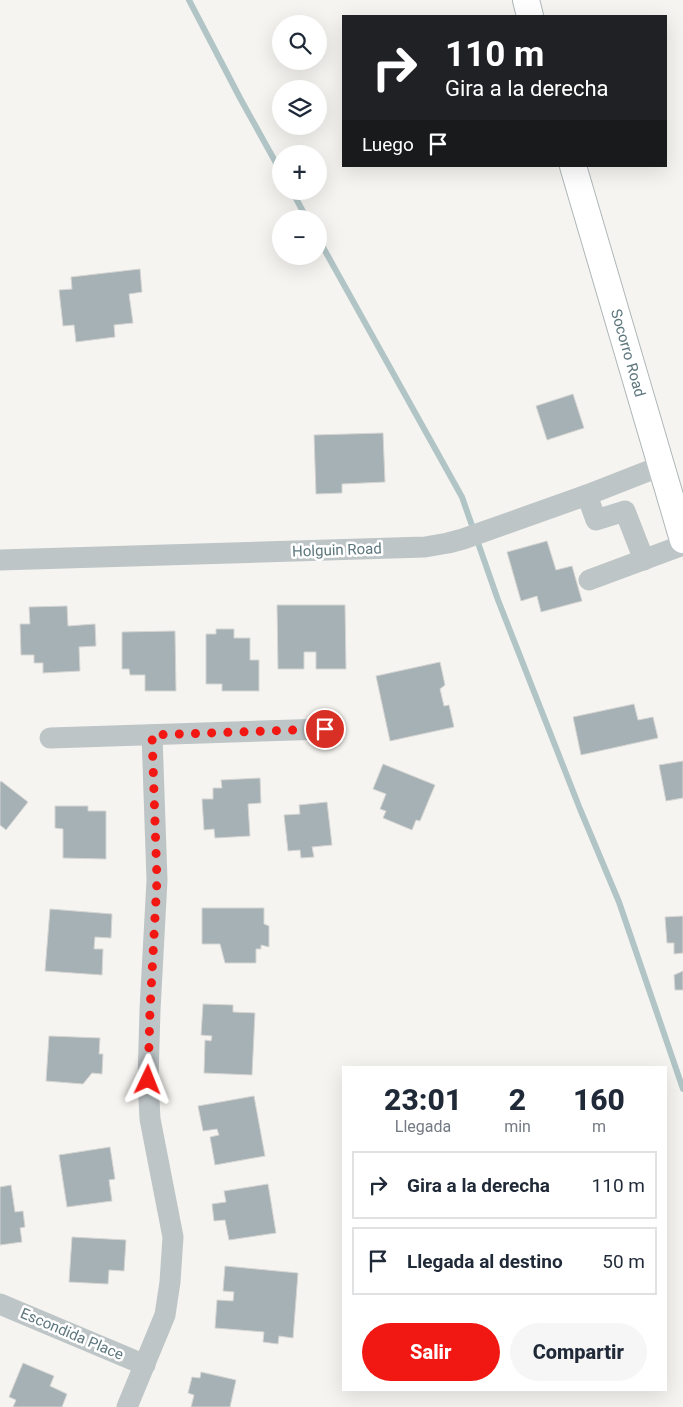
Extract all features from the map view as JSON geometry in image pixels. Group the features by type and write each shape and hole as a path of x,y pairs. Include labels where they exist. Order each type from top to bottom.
{"main road":[{"path":"526,0 530,15"},
{"name":"Socorro Road","path":"573,167 683,540"}],"street":[{"name":"Holguin Road","path":"0,560 415,547 448,543 587,495 661,466"},
{"path":"587,495 596,520 625,511 644,560"},
{"path":"589,580 683,546"},
{"path":"50,738 325,729"},
{"path":"127,1407 165,1315 170,1282 173,1236 150,1119 148,1080 157,880 152,735"},
{"name":"Escondida Place","path":"0,1304 144,1365"}],"building":[{"path":"140,269 142,292 129,294 133,323 114,325 115,337 76,342 74,325 63,326 59,290 72,289 71,277"},
{"path":"573,394 584,428 547,440 536,406"},
{"path":"383,433 385,482 342,484 342,493 316,494 314,435"},
{"path":"547,541 556,570 572,566 582,601 541,612 537,596 521,601 507,552"},
{"path":"277,605 345,605 346,669 316,669 316,652 304,652 304,669 278,669"},
{"path":"67,606 68,626 95,624 96,646 79,647 80,671 43,673 43,663 34,663 34,655 21,655 20,624 30,624 29,607"},
{"path":"216,629 234,629 234,638 250,638 250,660 259,660 259,691 222,691 222,684 206,684 206,634 216,634"},
{"path":"175,631 176,691 145,691 145,675 130,675 129,669 122,669 122,632"},
{"path":"440,662 445,685 440,689 444,706 449,705 454,727 390,741 376,676"},
{"path":"634,704 638,720 653,717 658,738 581,755 573,717"},
{"path":"683,761 683,798 666,801 659,765"},
{"path":"383,764 435,785 420,821 416,820 412,830 383,818 386,811 380,809 386,794 373,789"},
{"path":"260,778 261,803 248,804 250,836 215,838 214,829 204,830 202,799 213,799 213,788 222,788 221,780"},
{"path":"1,781 28,802 6,830 0,825"},
{"path":"327,802 332,845 312,847 314,857 301,858 300,850 288,851 284,815 300,814 299,805"},
{"path":"55,806 88,806 88,811 106,811 106,859 63,858 63,829 55,828"},
{"path":"202,908 264,908 264,924 269,926 269,947 261,945 261,949 256,949 256,963 225,963 220,944 202,944"},
{"path":"50,909 112,914 111,938 95,937 94,949 103,949 102,975 45,971"},
{"path":"683,916 683,953 674,954 674,943 667,943 665,917"},
{"path":"683,971 683,990 675,990 674,975"},
{"path":"203,1004 233,1005 233,1012 255,1013 252,1075 204,1073 205,1040 211,1041 212,1036 201,1035"},
{"path":"49,1036 100,1038 99,1054 103,1054 102,1074 92,1073 83,1084 46,1081"},
{"path":"254,1096 265,1156 215,1165 210,1137 219,1135 217,1129 203,1131 198,1106"},
{"path":"110,1147 115,1179 109,1180 112,1201 67,1207 59,1155"},
{"path":"268,1184 276,1233 229,1240 225,1220 214,1221 212,1204 226,1202 224,1191"},
{"path":"11,1185 15,1212 23,1211 25,1227 20,1228 22,1242 0,1245 0,1187"},
{"path":"72,1237 126,1240 124,1271 109,1270 108,1284 69,1282"},
{"path":"225,1266 298,1273 293,1338 279,1336 278,1344 263,1342 264,1332 215,1328 217,1300 233,1301 234,1292 223,1291"},
{"path":"23,1363 54,1376 50,1386 67,1394 62,1407 13,1407 16,1400 9,1397"},
{"path":"201,1372 236,1380 230,1407 191,1407 194,1395 188,1393 192,1377 200,1378"}],"waterway":[{"path":"189,0 272,156"},
{"path":"297,200 302,210"},
{"path":"327,254 462,497 498,600 580,809 619,902 683,1089"}],"route":[{"path":"148,1080 157,880 152,735 325,729"}]}
